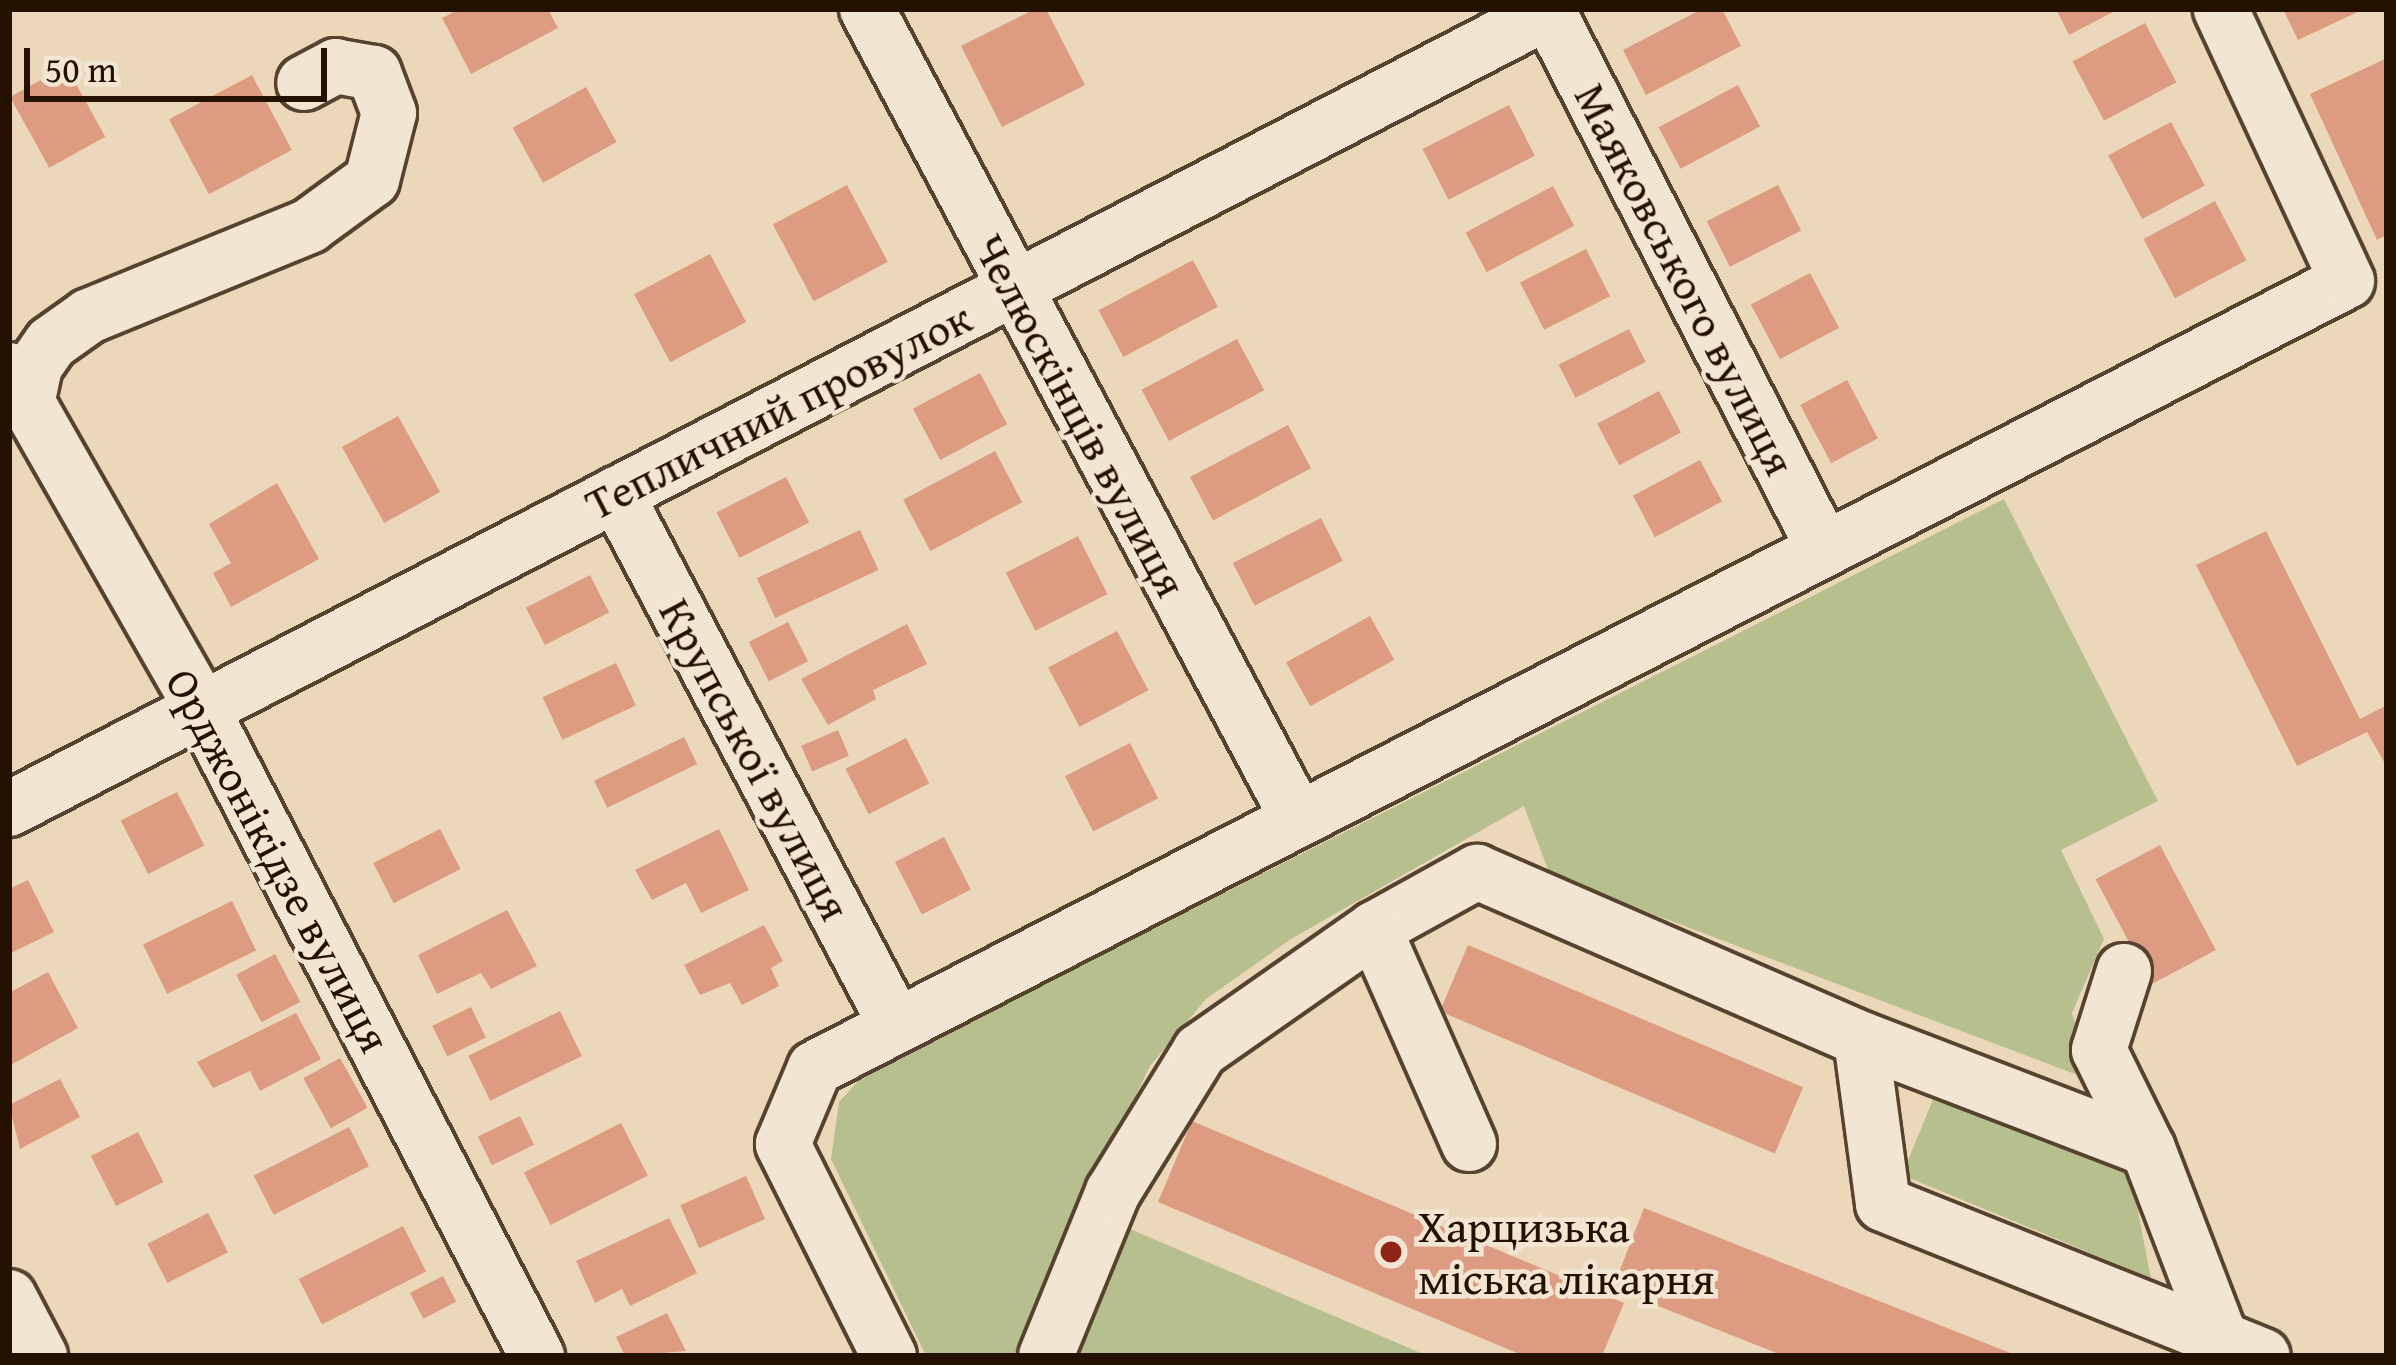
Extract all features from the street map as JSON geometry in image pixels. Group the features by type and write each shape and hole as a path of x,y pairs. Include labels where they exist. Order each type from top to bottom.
{"street":[{"name":"Челюскінців вулиця","path":"867,9 1298,819"},
{"path":"889,1356 783,1144 815,1068 2347,280 2222,9"},
{"name":"Тепличний провулок","path":"9,808 1548,10"},
{"name":"Маяковського вулиця","path":"1548,10 1824,549"},
{"path":"15,390 51,343 89,316 309,226 372,180 387,137 389,112 379,60 336,66 304,83"},
{"name":"Орджонікідзе вулиця","path":"15,390 202,709 537,1356"},
{"name":"Крупської вулиця","path":"616,494 896,1025"},
{"path":"1046,1356 1113,1192 1200,1051 1374,929 1477,872 1862,1039 2148,1149"},
{"path":"1374,929 1468,1144"},
{"path":"2124,971 2099,1050 2242,1348"},
{"path":"1862,1039 1883,1204 2242,1348"},
{"path":"9,1298 40,1356"}],"green space":[{"path":"2004,499 2158,801 2061,850 2104,939 2072,1013 2093,1081 1550,875 1524,806 1291,939 1206,999 1150,1066 1014,1356 926,1356 831,1159 839,1102 864,1075"},
{"path":"1939,1085 2128,1161 2151,1278 1902,1175"},
{"path":"1130,1229 1428,1356 1078,1356"}],"building":[{"path":"460,9 548,9 558,28 471,74 442,18"},
{"path":"1035,9 1046,9 1085,85 1002,127 961,46"},
{"path":"1702,9 1722,9 1741,46 1646,95 1623,50"},
{"path":"2056,9 2119,9 2069,35"},
{"path":"2283,9 2364,9 2298,40"},
{"path":"2145,23 2176,82 2104,121 2073,61"},
{"path":"2387,58 2387,235 2377,240 2310,94"},
{"path":"66,66 105,137 49,168 10,97"},
{"path":"252,75 292,150 209,194 169,119"},
{"path":"1738,85 1760,126 1681,169 1659,127"},
{"path":"586,87 617,142 543,183 513,128"},
{"path":"1509,105 1535,156 1448,200 1423,149"},
{"path":"2171,122 2205,186 2142,219 2108,155"},
{"path":"847,185 888,262 814,301 773,224"},
{"path":"1778,185 1801,230 1730,267 1707,221"},
{"path":"1553,186 1574,226 1487,272 1466,232"},
{"path":"2215,201 2246,260 2175,298 2143,239"},
{"path":"1586,249 1610,296 1544,330 1520,283"},
{"path":"710,254 746,322 670,362 634,294"},
{"path":"1193,260 1218,307 1123,357 1099,310"},
{"path":"1810,273 1839,328 1780,359 1751,304"},
{"path":"1629,329 1646,362 1575,398 1559,365"},
{"path":"1237,339 1264,390 1169,441 1142,390"},
{"path":"980,373 1007,424 940,460 913,409"},
{"path":"1847,380 1878,438 1831,463 1800,405"},
{"path":"1659,391 1681,432 1619,465 1597,424"},
{"path":"398,416 440,492 384,523 342,447"},
{"path":"1288,425 1311,468 1213,520 1190,477"},
{"path":"995,451 1022,502 930,551 903,500"},
{"path":"1700,460 1722,501 1655,537 1633,496"},
{"path":"786,477 809,522 740,558 717,512"},
{"path":"277,483 319,559 231,607 213,573 231,563 209,524"},
{"path":"1321,518 1343,561 1255,606 1233,563"},
{"path":"860,530 879,570 775,618 757,578"},
{"path":"2266,531 2360,719 2387,705 2387,767 2367,732 2297,766 2196,565"},
{"path":"1078,536 1108,594 1035,631 1006,573"},
{"path":"590,575 609,612 545,645 526,608"},
{"path":"1370,616 1394,660 1310,706 1286,663"},
{"path":"788,622 808,661 769,681 749,642"},
{"path":"907,624 927,664 873,690 876,699 828,725 801,679"},
{"path":"1117,631 1148,690 1080,727 1048,668"},
{"path":"616,663 636,706 562,740 543,697"},
{"path":"838,730 849,756 812,771 801,746"},
{"path":"684,737 697,764 607,808 594,781"},
{"path":"906,738 929,783 869,814 845,769"},
{"path":"1130,743 1158,798 1093,831 1065,776"},
{"path":"177,792 204,845 148,874 121,821"},
{"path":"440,829 460,869 394,903 373,863"},
{"path":"719,829 749,890 701,913 686,883 652,900 635,870"},
{"path":"944,837 971,890 922,915 895,862"},
{"path":"2160,845 2216,950 2151,984 2096,879"},
{"path":"28,880 54,932 9,954 9,889"},
{"path":"232,901 256,950 167,994 143,944"},
{"path":"507,910 537,966 491,989 481,973 437,994 418,955"},
{"path":"764,925 783,961 771,968 779,986 742,1005 730,983 700,995 684,965"},
{"name":"Харцизька міська лікарня","path":"1468,945 1803,1087 1775,1154 1440,1011"},
{"path":"275,954 300,1002 262,1022 236,975"},
{"path":"48,972 78,1028 9,1066 9,993"},
{"path":"471,1007 486,1038 447,1056 432,1026"},
{"path":"560,1011 582,1056 490,1101 468,1056"},
{"path":"296,1013 321,1059 260,1091 250,1071 213,1088 197,1062"},
{"path":"340,1058 368,1108 331,1128 303,1078"},
{"path":"60,1079 80,1117 20,1149 9,1105"},
{"path":"520,1116 534,1145 492,1165 478,1137"},
{"name":"Харцизька міська лікарня","path":"1192,1121 1624,1303 1602,1356 1524,1356 1158,1202"},
{"path":"621,1123 648,1176 551,1225 524,1172"},
{"path":"349,1127 369,1166 274,1215 254,1176"},
{"path":"138,1132 163,1182 116,1206 91,1156"},
{"path":"746,1176 765,1219 699,1248 680,1205"},
{"name":"Харцизька міська лікарня","path":"1644,1208 2018,1356 1784,1356 1613,1288"},
{"path":"208,1213 228,1252 167,1283 147,1244"},
{"path":"669,1218 697,1273 630,1306 622,1289 595,1303 576,1261"},
{"path":"403,1226 426,1271 322,1325 299,1279"},
{"path":"443,1276 456,1302 423,1319 410,1293"},
{"path":"667,1313 686,1351 625,1356 616,1337"}],"place":[{"name":"Харцизька міська лікарня","path":"1391,1252"}]}
